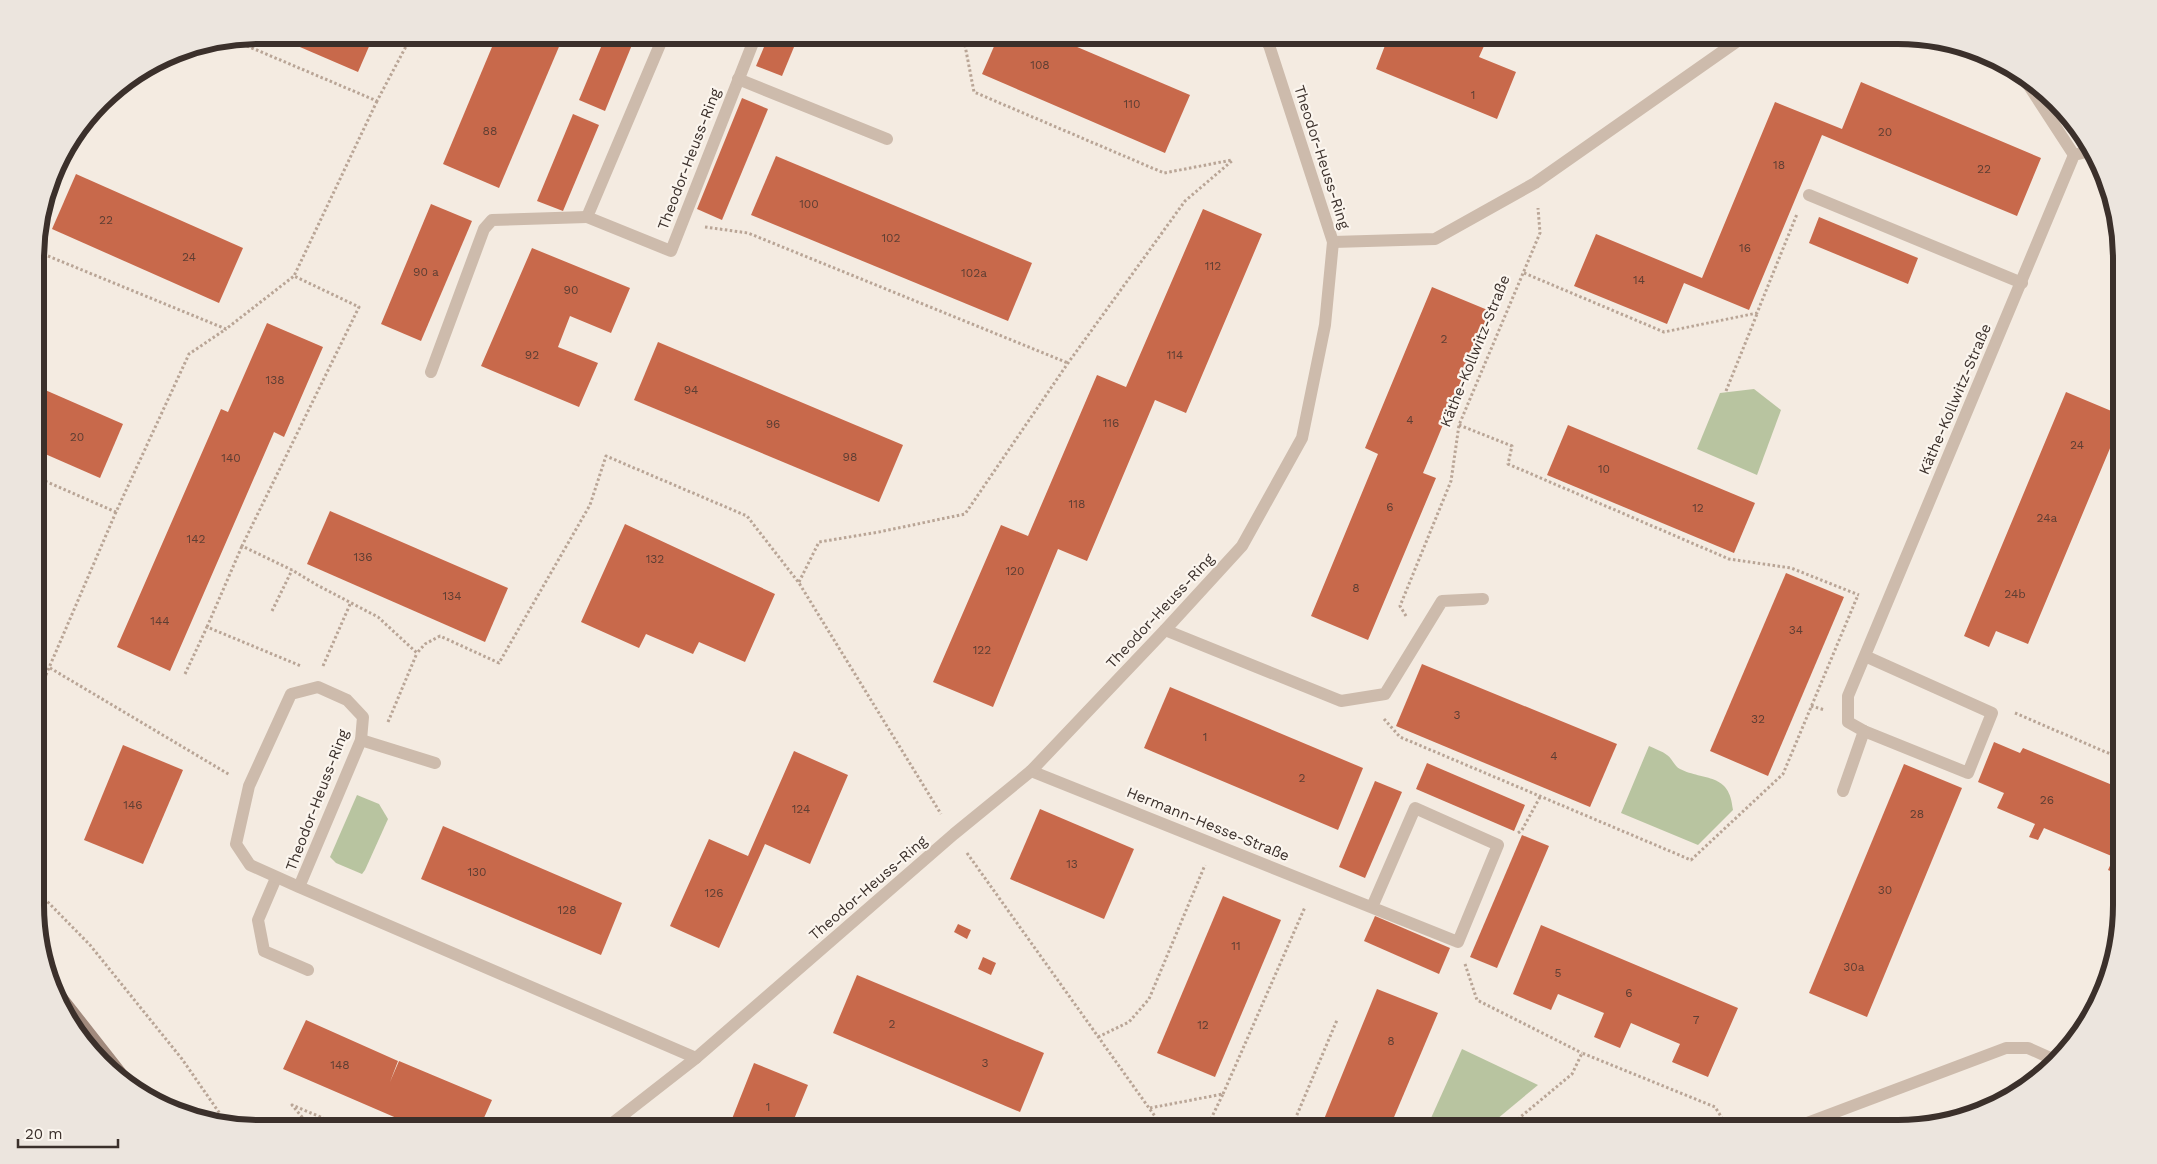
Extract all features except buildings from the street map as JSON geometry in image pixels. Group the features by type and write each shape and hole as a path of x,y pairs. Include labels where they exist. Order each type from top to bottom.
{"main road":[{"path":"72,1011 112,1062"}],"street":[{"path":"431,372 484,229 492,220 587,217 660,44"},
{"name":"Theodor-Heuss-Ring","path":"587,217 671,251 752,44"},
{"name":"Theodor-Heuss-Ring","path":"621,1120 696,1058 954,834 1031,771 1242,546 1302,438 1325,325 1333,242 1268,44"},
{"path":"1333,242 1435,239 1535,183 1733,44"},
{"path":"738,79 887,139"},
{"path":"2032,91 2074,154 2085,152"},
{"name":"Käthe-Kollwitz-Straße","path":"1992,713 1968,773 1864,731 1848,722 1848,696 2022,283 2074,154"},
{"path":"1809,195 2022,283"},
{"path":"1165,630 1341,701 1385,694 1442,601 1483,599"},
{"path":"1865,656 1992,713"},
{"name":"Theodor-Heuss-Ring","path":"300,888 361,740 363,718 347,700 319,680 291,694 248,786 236,844 250,865 276,878 696,1058"},
{"path":"1843,791 1864,731"},
{"path":"361,740 435,763"},
{"name":"Hermann-Hesse-Straße","path":"1031,771 1458,942"},
{"path":"1372,908 1415,808 1498,845 1458,942"},
{"path":"276,878 258,920 264,951 308,970"},
{"path":"1815,1120 2006,1048 2028,1048 2049,1058"}],"path":[{"path":"243,44 377,101"},
{"path":"44,681 116,512 189,354 226,329 294,276 377,101 407,44"},
{"path":"799,583 819,542 966,514 1068,364 1185,201 1233,160 1164,173 974,92 966,44"},
{"name":"Käthe-Kollwitz-Straße","path":"1419,639 1400,606 1451,480 1459,425 1540,233 1535,183"},
{"path":"1726,390 1797,214 1809,195"},
{"path":"679,231 708,226 748,232 1068,364"},
{"path":"48,256 226,329"},
{"path":"1524,272 1664,332 1757,313"},
{"path":"185,674 242,546 359,307 294,276"},
{"path":"1459,425 1512,446 1508,464 1729,559 1791,568 1886,606"},
{"path":"381,746 392,711 417,654 425,644 440,636 500,663 590,505 606,456 747,516 799,583 954,834 1158,1120"},
{"path":"44,480 116,512"},
{"path":"242,546 292,570 316,585 378,617 417,654"},
{"path":"272,611 292,570"},
{"path":"1374,696 1379,713 1400,738 1692,860 1783,774 1858,595"},
{"path":"207,627 319,680 351,602"},
{"path":"50,668 248,786"},
{"path":"1992,713 2013,712 2113,755"},
{"path":"1498,845 1522,830 1540,797"},
{"path":"1098,1036 1129,1022 1148,999 1214,844"},
{"path":"1210,1120 1315,884"},
{"path":"44,898 90,944 182,1059 222,1117"},
{"path":"1458,942 1477,1000 1582,1053 1715,1107 1723,1120"},
{"path":"1295,1120 1337,1020"},
{"path":"1517,1120 1572,1074 1582,1053"},
{"path":"1150,1108 1223,1094"},
{"path":"304,1120 292,1105 328,1120"}],"green space":[{"path":"1754,389 1781,410 1757,475 1697,449 1720,393"},
{"path":"1649,746 1667,755 1680,769 1714,780 1721,783 1727,789 1733,810 1698,845 1621,813"},
{"path":"357,795 379,804 388,819 362,874 336,863 330,857"},
{"path":"1462,1049 1538,1085 1496,1120 1430,1120"}]}
